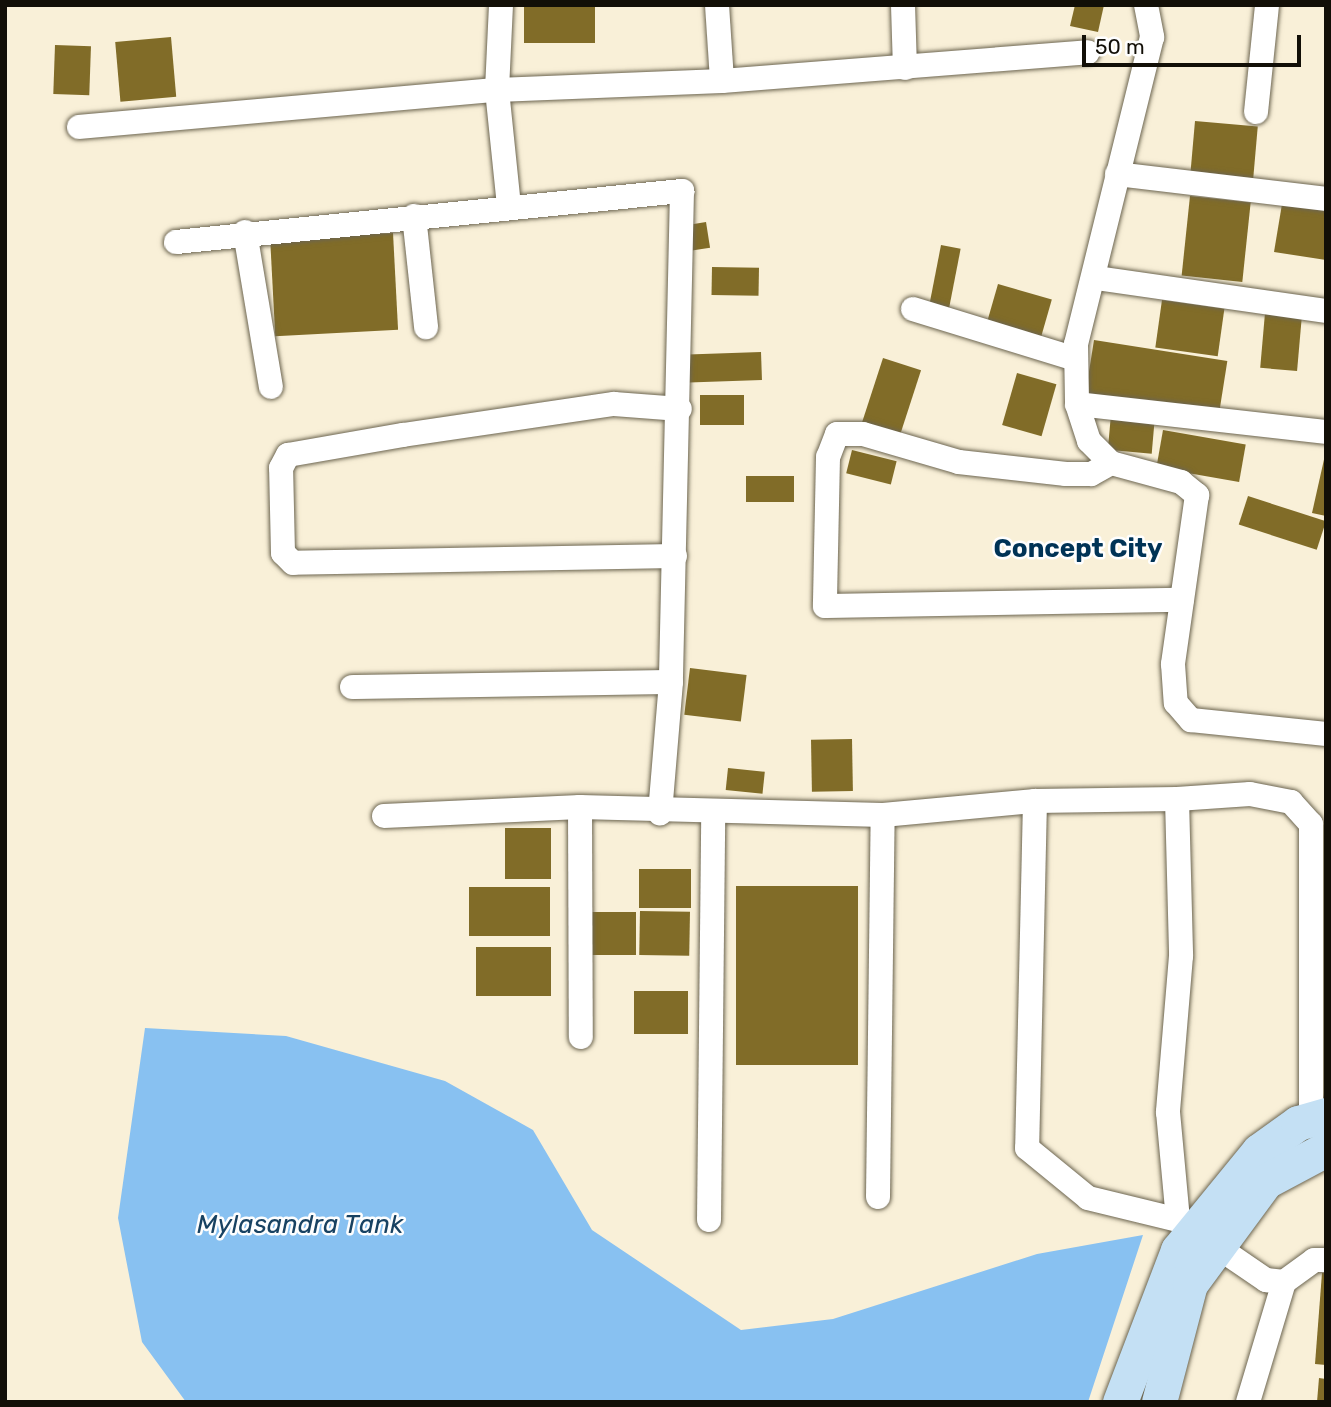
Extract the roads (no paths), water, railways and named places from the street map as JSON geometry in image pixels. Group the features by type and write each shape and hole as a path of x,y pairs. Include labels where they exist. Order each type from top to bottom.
{"main road":[{"path":"1120,1402 1130,1364 1195,1233 1266,1181 1321,1127"},
{"path":"1159,1402 1190,1284 1195,1233"}],"street":[{"path":"500,5 496,90 509,207"},
{"path":"717,5 722,81"},
{"path":"903,5 905,68"},
{"path":"1146,5 1152,37 1117,174 1097,278 1076,359 1077,404 1089,441 1111,463 1181,482 1197,495 1182,600 1176,703 1191,720 1326,734"},
{"path":"1256,112 1267,5"},
{"path":"79,128 496,90 722,81 1088,52"},
{"path":"1117,174 1326,200"},
{"path":"176,242 245,232 682,191 680,409 671,682 660,814"},
{"path":"414,216 426,327"},
{"path":"245,232 271,387"},
{"path":"1097,278 1326,311"},
{"path":"913,309 1076,359"},
{"path":"675,556 293,563 283,554 281,468 289,455 456,427 614,404 680,409"},
{"path":"1077,404 1326,432"},
{"path":"1111,463 1090,474 1066,474 959,462 897,442 837,434 828,457 825,606 1182,600"},
{"path":"352,687 671,682"},
{"path":"384,816 580,807 660,814 883,815 1035,801 1177,799 1251,794 1291,802 1311,824 1321,1127"},
{"path":"1177,799 1181,956 1168,1112 1195,1233"},
{"path":"1035,801 1027,1147 1088,1198 1195,1233 1266,1280 1284,1282"},
{"path":"580,807 581,1037"},
{"path":"709,1220 713,813"},
{"path":"878,1198 883,815"},
{"path":"1248,1402 1284,1282 1314,1260 1326,1261"}],"water":[{"name":"Mylasandra Tank","path":"145,1028 286,1036 445,1081 533,1130 592,1230 741,1330 833,1319 1037,1254 1143,1235 1088,1402 186,1402 142,1342 118,1218"}],"district":[{"name":"Concept City","path":"1078,549"}]}
